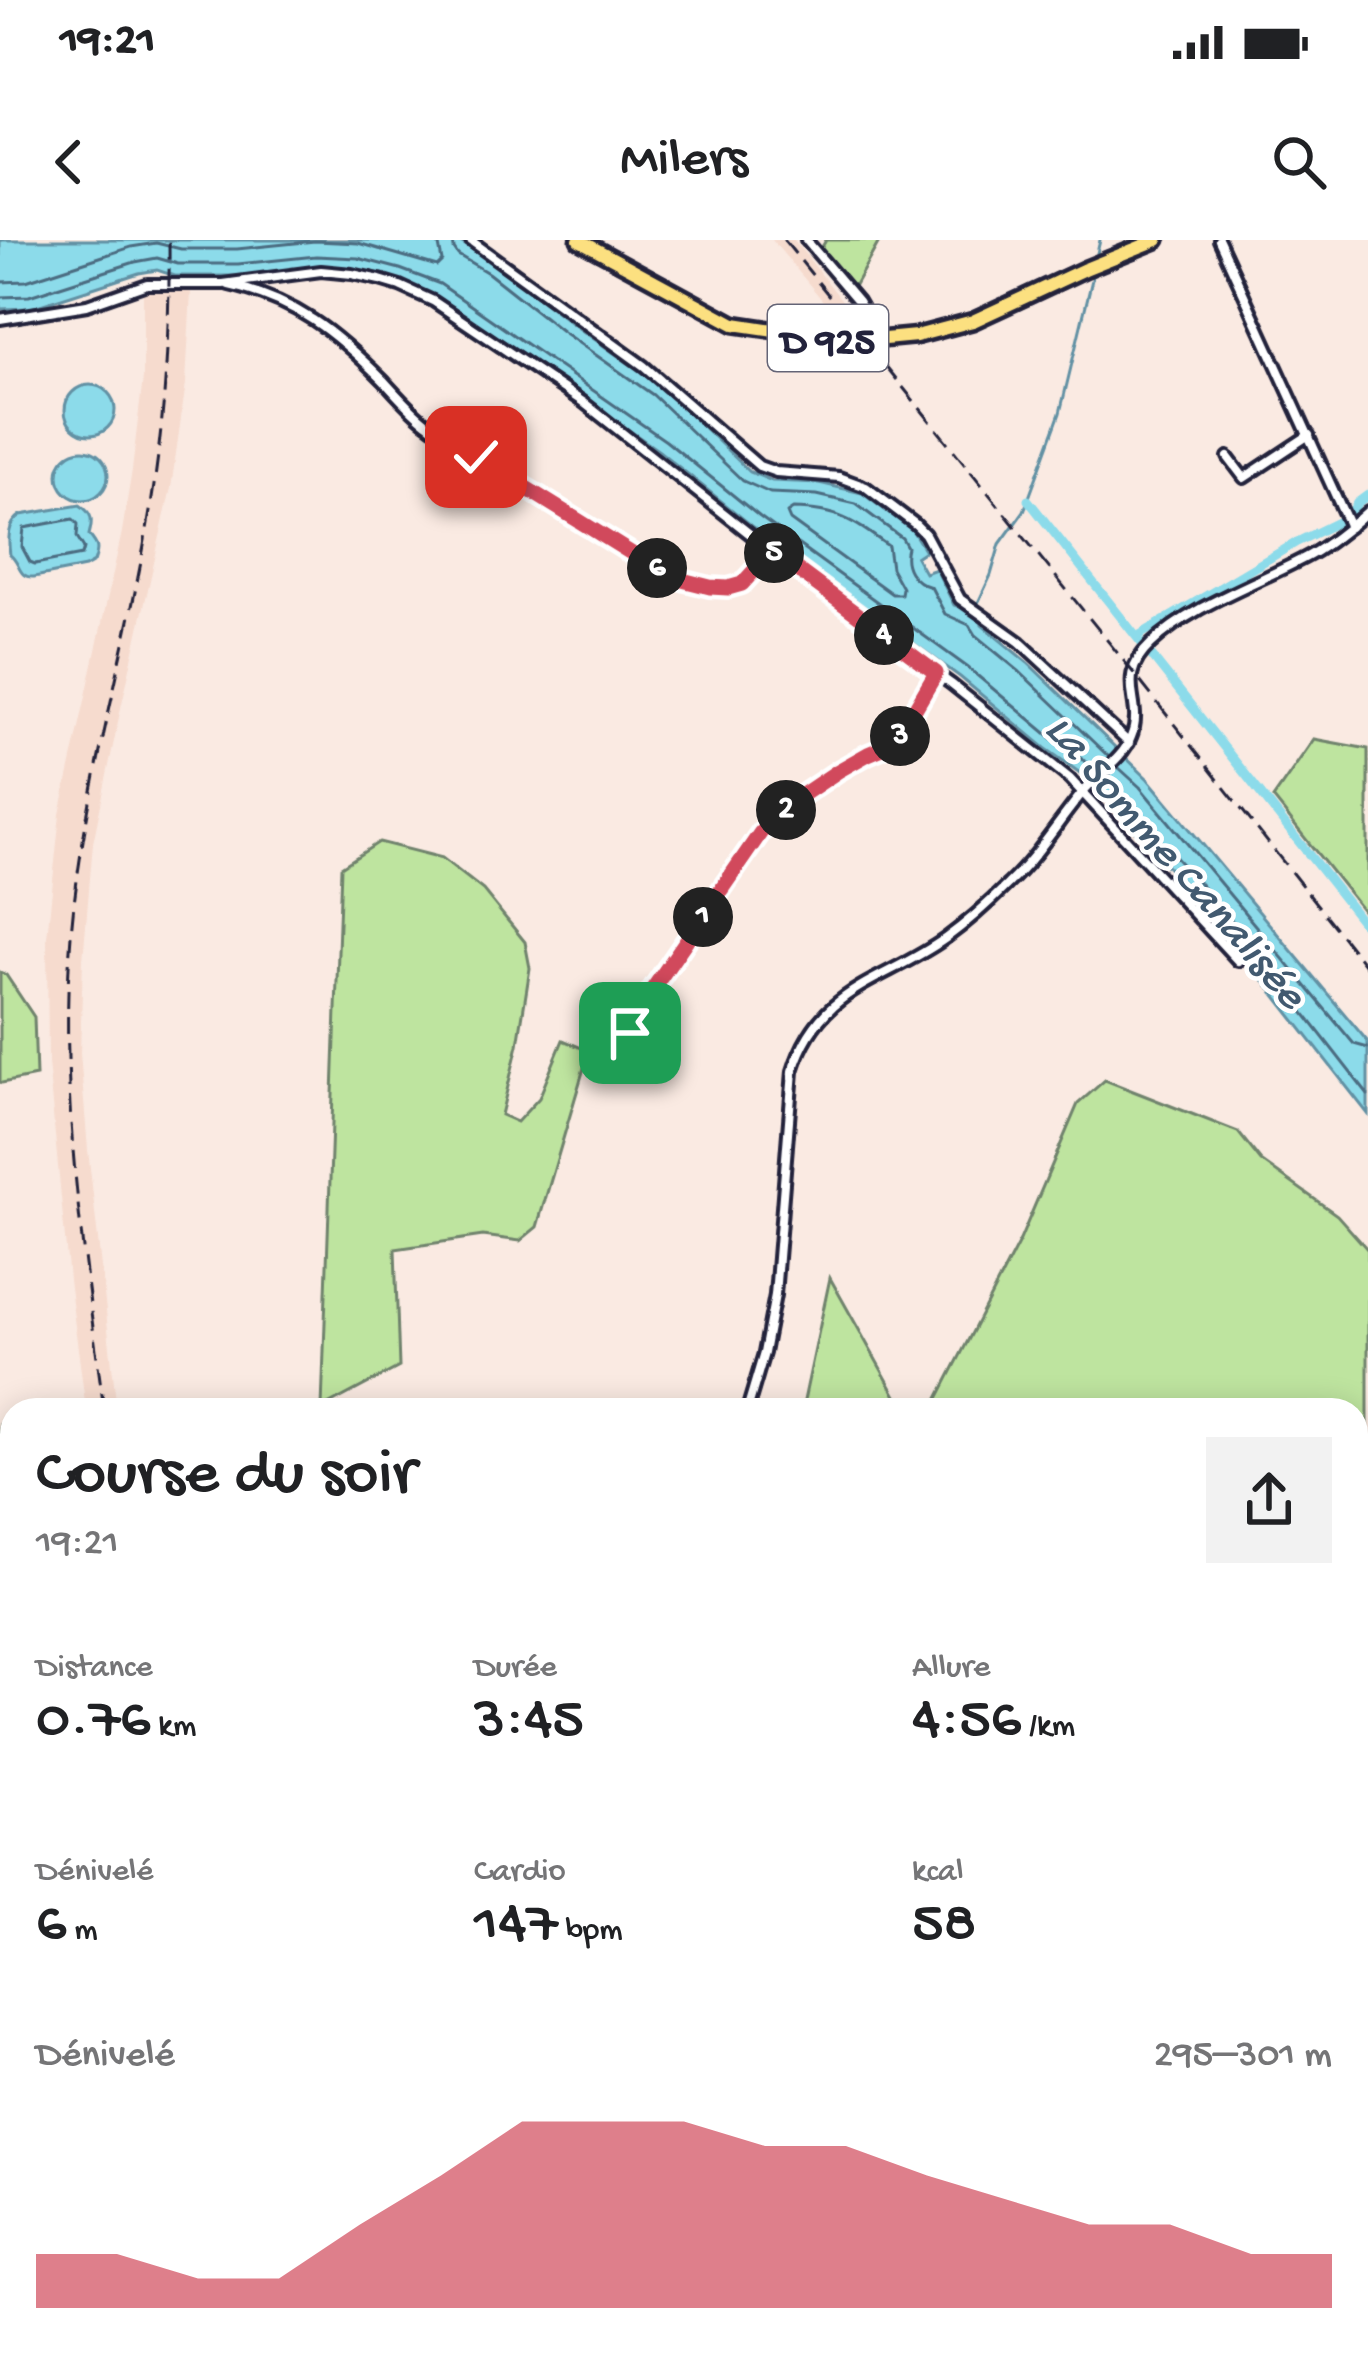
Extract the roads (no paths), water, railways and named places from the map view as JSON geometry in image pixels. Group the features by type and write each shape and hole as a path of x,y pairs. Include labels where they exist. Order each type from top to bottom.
{"main road":[{"name":"D 925","path":"580,240 739,326 880,340 973,321 1111,256 1157,240"}],"street":[{"path":"470,240 644,366 759,466 776,472 839,477 866,487 915,524 961,599 1020,642 1127,746"},
{"path":"806,240 858,301 880,340"},
{"path":"1219,240 1350,527"},
{"path":"0,319 87,305 147,284 223,284 321,271 400,286 434,301 583,402 1084,790 1238,961"},
{"path":"223,284 257,291 320,322 425,423 682,580 710,587 742,584 772,551"},
{"path":"1228,457 1244,478 1309,435"},
{"path":"751,1398 775,1295 791,1085 799,1053 818,1020 838,1000 947,937 1011,882 1084,790 1127,746 1135,721 1131,676 1151,643 1239,588 1306,557 1368,512"},
{"path":"630,1033 650,993 761,832 838,771 892,744 936,673"}],"water":[{"name":"La Somme Canalisée","path":"0,240 457,240 661,386 750,472 772,481 819,483 862,493 912,530 925,551 916,557 925,573 936,569 954,605 982,620 982,625 1148,779 1368,1042 1368,1114 1217,921 1087,778 659,451 435,295 356,270 175,276 157,270 31,308 0,309"},
{"path":"90,385 107,393 115,410 107,427 90,435 73,427 65,410 73,393"},
{"path":"83,450 100,458 108,475 100,492 83,500 66,492 58,475 66,458"},
{"path":"80,505 91,518 89,535 97,550 94,562 34,577 25,575 10,555 10,533 16,519"}],"waterway":[{"path":"1095,262 1100,240"},
{"path":"977,605 1000,544 1024,511 1060,413 1094,271"},
{"path":"1351,514 1368,495"},
{"path":"1028,500 1368,929"},
{"path":"1138,636 1340,521"}],"railway":[{"path":"102,1398 69,1094 69,967 89,808 158,457 169,240"},
{"path":"784,240 1368,969"}]}
